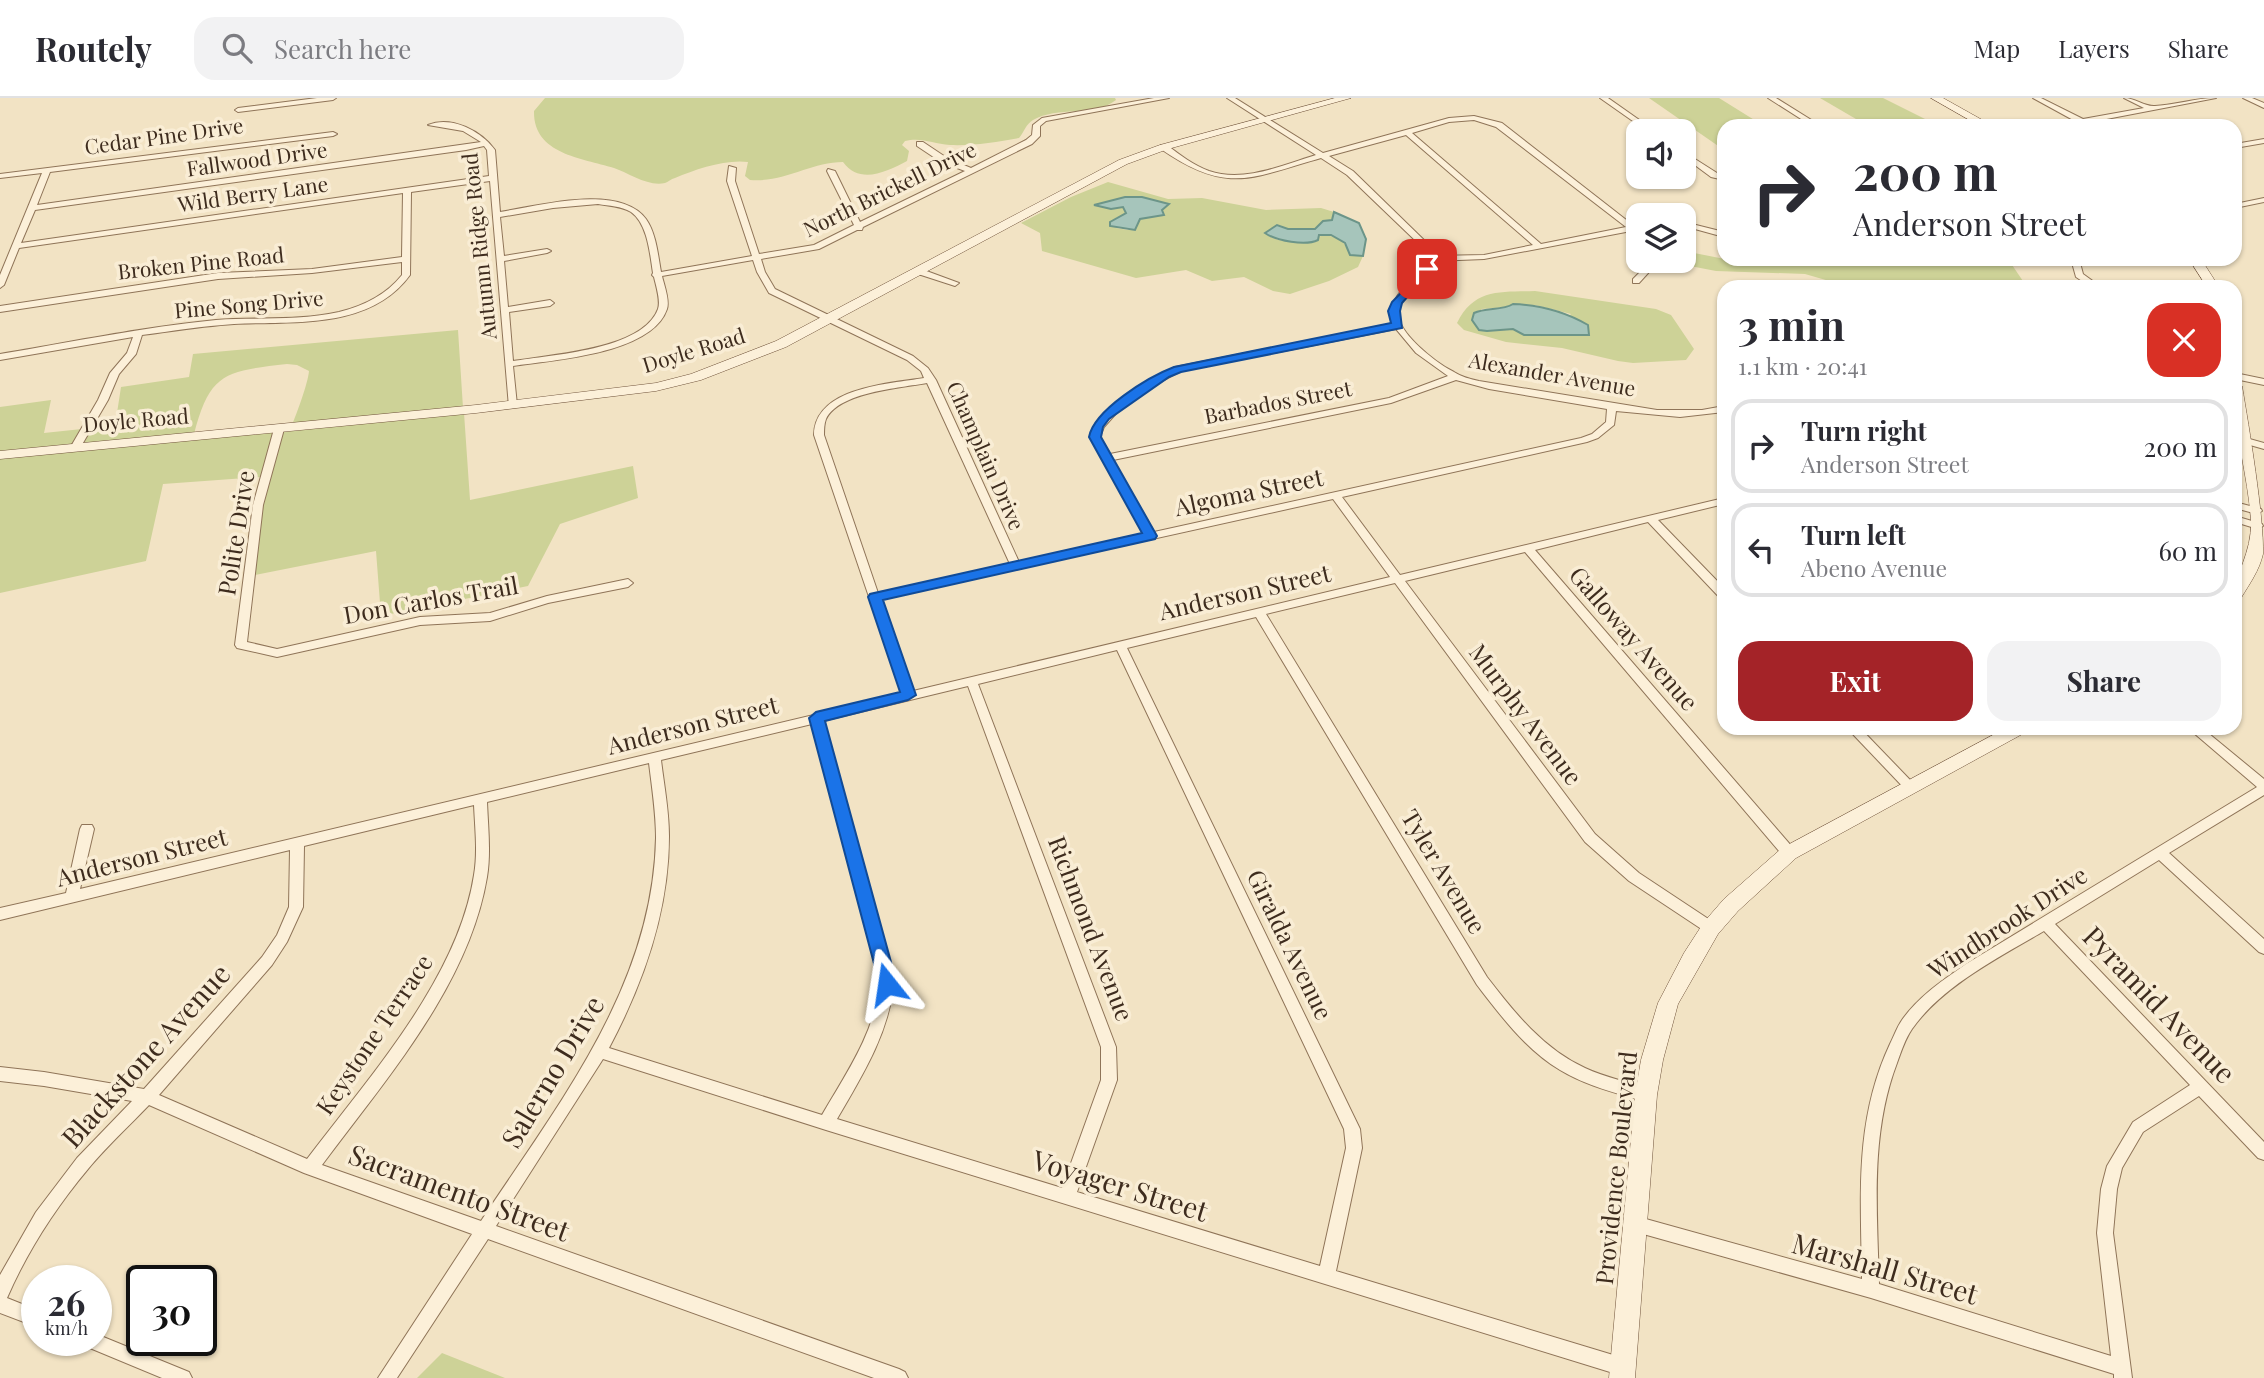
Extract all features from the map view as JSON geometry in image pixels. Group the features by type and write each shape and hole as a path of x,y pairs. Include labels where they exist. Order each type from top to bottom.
{"main road":[{"name":"Doyle Road","path":"0,455 512,405 656,387 696,377 744,360 828,319 1123,162 1164,147 1346,98"},
{"path":"1936,98 1975,119"},
{"path":"2242,421 2257,518 2257,549 2250,571 2242,583"},
{"name":"Providence Boulevard","path":"1622,1372 1646,1095 1652,1060 1668,1003 1711,928 1731,905 1789,853 2007,735"}],"street":[{"path":"238,110 290,101 333,98"},
{"path":"1124,102 1166,98"},
{"path":"1230,98 1350,173 1423,244 1431,259"},
{"path":"1603,98 1634,119"},
{"path":"1771,98 1806,119"},
{"path":"2036,98 2077,119"},
{"path":"2127,98 2151,109"},
{"path":"2099,119 2213,98"},
{"path":"2246,98 2264,106"},
{"name":"North Brickell Drive","path":"656,275 757,260 816,247 1029,142 1036,136 1039,122 1050,116 1124,102"},
{"path":"1164,147 1195,169 1231,178 1251,176 1449,120 1474,118 1499,125 1626,222"},
{"name":"Autumn Ridge Road","path":"432,125 470,131 487,143 491,150 512,405"},
{"path":"1407,132 1539,246"},
{"name":"Cedar Pine Drive","path":"0,176 333,134"},
{"path":"2242,145 2264,141"},
{"name":"Fallwood Drive","path":"32,208 454,150 487,143"},
{"path":"920,145 944,160 973,171"},
{"path":"1696,162 1717,176"},
{"name":"Champlain Drive","path":"732,168 731,181 757,260 772,291 910,358 925,370 1016,566"},
{"path":"0,285 47,170"},
{"path":"831,171 859,228"},
{"name":"Wild Berry Lane","path":"17,246 494,178"},
{"name":"Pine Song Drive","path":"0,357 225,322 319,318 374,303 395,289 406,275 407,191"},
{"path":"2242,205 2262,202"},
{"path":"497,215 579,203 615,203 629,207 644,222 664,306 662,315 651,327 629,340 510,364"},
{"path":"1696,227 1717,233"},
{"path":"1431,259 1484,257 1626,232"},
{"path":"501,259 547,251"},
{"name":"Broken Pine Road","path":"0,309 218,276 312,271 406,259"},
{"path":"1151,536 1105,458 1095,437 1097,426 1119,406 1165,375 1202,363 1398,326 1394,311 1397,302 1423,275 1431,259"},
{"path":"2077,266 2079,275 2086,280"},
{"path":"918,271 955,284"},
{"path":"1636,281 1644,273"},
{"path":"506,310 550,303"},
{"name":"Alexander Avenue","path":"1398,326 1429,359 1455,377 1494,387 1612,406 1683,414 1717,410"},
{"path":"75,448 103,400 115,373 131,354 138,334"},
{"name":"Barbados Street","path":"1105,458 1391,400 1455,377"},
{"path":"2242,377 2264,382"},
{"path":"908,695 819,435 821,418 831,406 848,397 931,380"},
{"name":"Algoma Street","path":"875,597 1584,440 1595,436 1611,424 1612,406"},
{"name":"Polite Drive","path":"241,645 258,505 279,429"},
{"path":"2246,441 2264,446"},
{"name":"Murphy Avenue","path":"1335,495 1590,838 1634,877 1711,928"},
{"name":"Anderson Street","path":"0,914 1717,503"},
{"path":"2242,509 2257,518"},
{"path":"1650,518 1717,588"},
{"path":"2242,519 2257,518"},
{"name":"Galloway Avenue","path":"1527,547 1789,853"},
{"name":"Don Carlos Trail","path":"241,645 277,653 420,621 490,617 547,600 628,583"},
{"name":"Tyler Avenue","path":"1259,612 1482,981 1512,1020 1546,1050 1577,1072 1646,1095"},
{"name":"Giralda Avenue","path":"1119,645 1352,1129 1354,1148 1326,1276"},
{"name":"Richmond Avenue","path":"971,680 1098,1017 1108,1037 1112,1060 1109,1080 1067,1197"},
{"path":"816,718 887,984 887,1000 880,1025 826,1123"},
{"path":"1860,735 1910,787"},
{"path":"2202,735 2264,788"},
{"name":"Salerno Drive","path":"387,1378 602,1052 634,985 647,944 658,891 662,845 654,757"},
{"name":"Windbrook Drive","path":"1871,1290 1868,1146 1872,1114 1885,1070 1906,1026 1941,990 2264,788"},
{"name":"Keystone Terrace","path":"310,1168 421,1016 445,977 470,924 481,875 480,799"},
{"path":"72,897 87,829"},
{"name":"Blackstone Avenue","path":"0,1294 11,1269 42,1218 83,1163 147,1097 267,961 282,938 296,907 298,843"},
{"path":"2160,853 2264,948"},
{"name":"Pyramid Avenue","path":"2045,923 2264,1153"},
{"name":"Voyager Street","path":"602,1052 1326,1276 1622,1372"},
{"name":"Sacramento Street","path":"0,1074 147,1097 310,1168 899,1378"},
{"path":"2122,1373 2105,1233 2109,1189 2115,1166 2138,1127 2200,1087"},
{"name":"Marshall Street","path":"1635,1224 1871,1290 2122,1373"},
{"path":"0,1304 21,1313"},
{"path":"112,1349 183,1378"}],"green space":[{"path":"545,98 1116,100 1098,108 1043,116 1031,122 1019,138 958,145 905,141 902,145 909,151 907,161 874,174 857,173 843,162 820,165 774,178 750,180 745,176 748,162 739,161 711,166 659,184 574,157 550,145 541,137 534,111"},
{"path":"1649,98 1719,98 1753,119 1717,119 1717,145 1696,131 1696,119 1679,119"},
{"path":"1820,98 1883,98 1925,119 1856,119"},
{"path":"1108,182 1168,199 1202,198 1266,210 1321,208 1334,212 1332,220 1323,221 1315,229 1287,229 1277,225 1265,233 1289,241 1335,237 1343,243 1350,255 1363,256 1358,267 1329,281 1290,294 1273,291 1244,277 1212,281 1186,270 1136,278 1042,251 1040,233 1021,223 1071,197","holes":["1125,197 1142,197 1169,204 1162,210 1163,215 1140,219 1128,230 1116,228 1116,218 1127,213 1123,207 1111,209 1095,205"]},
{"path":"1696,253 1717,258 1717,266 2013,266 2022,280 1826,280 1805,274 1716,271 1696,267"},
{"path":"1535,291 1656,309 1671,315 1694,349 1686,360 1633,363 1562,348 1506,342 1464,330 1457,323 1472,303 1480,298 1500,292","holes":["1535,305 1571,314 1550,336 1524,335 1513,329 1487,331 1481,309"]},
{"path":"458,330 463,408 292,425 309,371 287,364 249,369 224,378 214,386 207,398 194,434 82,445 92,428 115,426 121,387 189,377 193,354"},
{"path":"51,400 44,433 82,429 72,446 0,452 0,407"},
{"path":"464,413 470,500 633,466 638,498 560,524 528,586 381,616 376,551 255,575 263,504 283,432"},
{"path":"273,432 261,477 163,484 146,561 0,593 0,458"},
{"path":"442,1353 505,1378 417,1378"}],"water":[{"path":"1125,197 1142,197 1169,204 1162,210 1164,215 1140,219 1135,230 1110,226 1110,222 1126,213 1123,207 1111,209 1094,205"},
{"path":"1334,212 1359,223 1366,239 1363,256 1350,255 1345,243 1331,235 1319,235 1318,240 1313,242 1299,243 1265,233 1277,225 1288,229 1315,229 1323,221 1332,220"},
{"path":"1513,304 1561,312 1588,325 1589,335 1524,335 1513,329 1479,330 1472,320 1474,313"}],"route":[{"path":"887,984 816,718 908,695 875,597 1151,536 1095,437 1097,426 1105,416 1178,369 1398,326 1394,316 1397,302 1427,269"}]}
